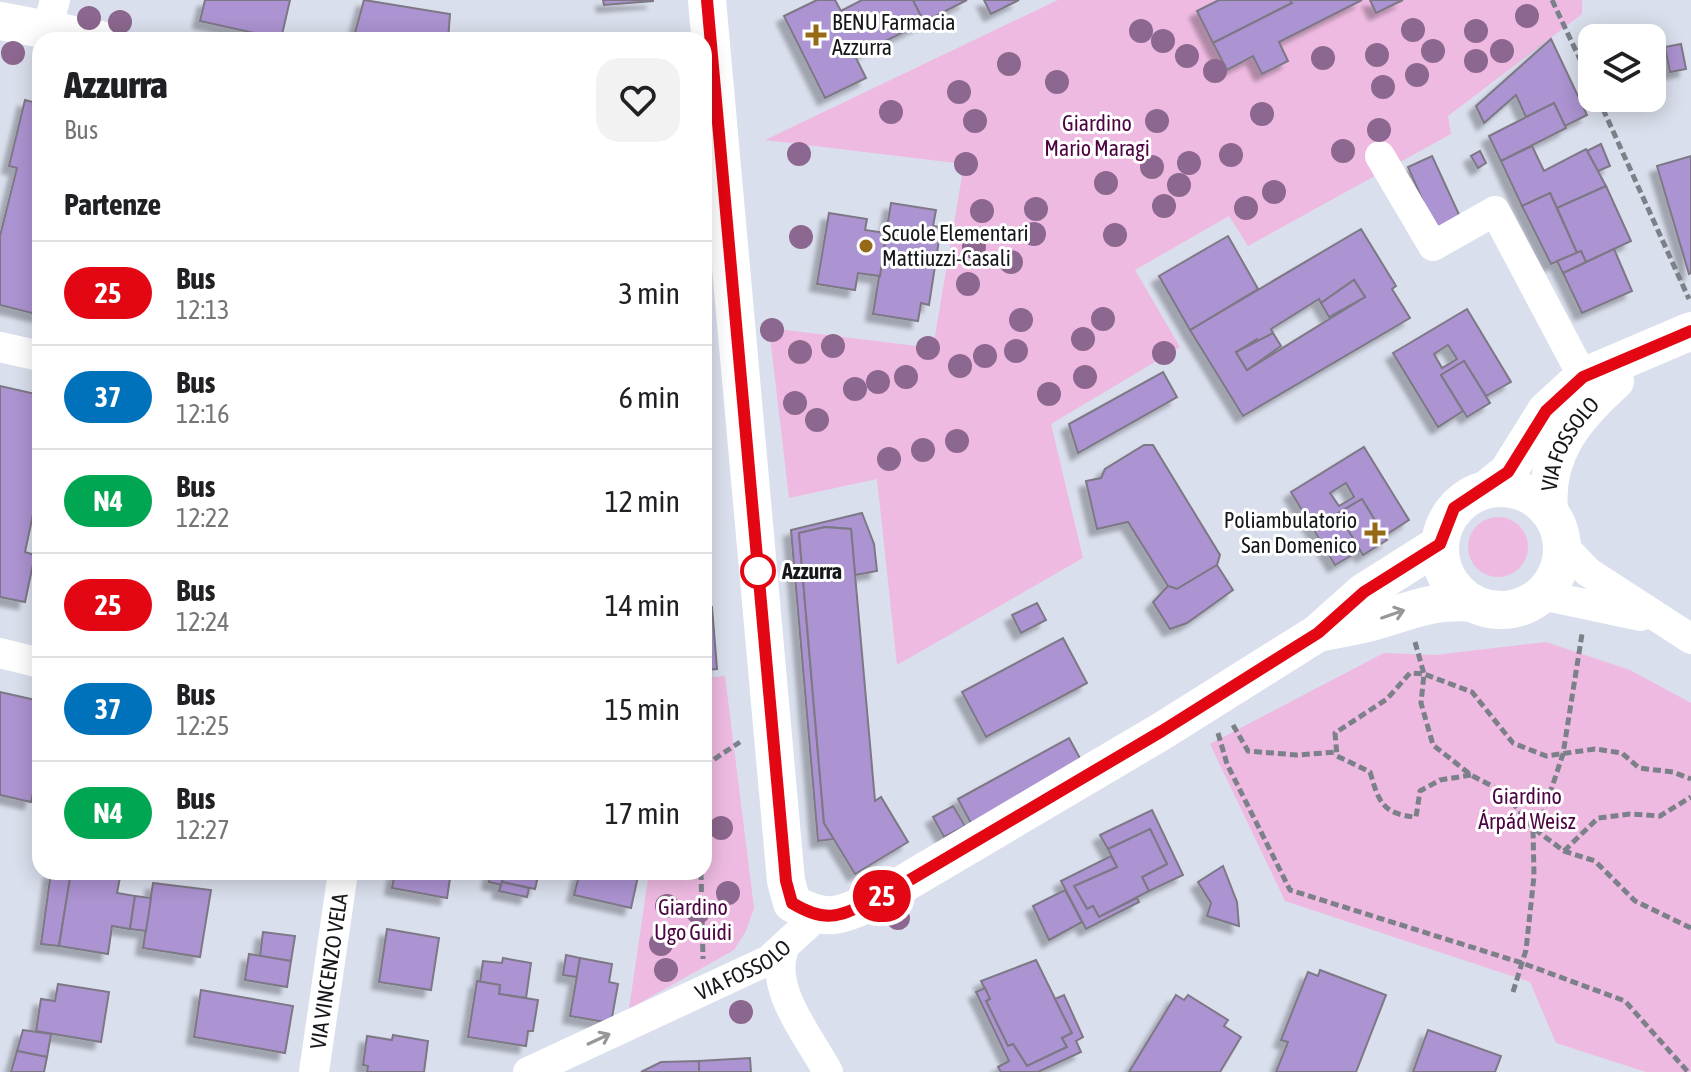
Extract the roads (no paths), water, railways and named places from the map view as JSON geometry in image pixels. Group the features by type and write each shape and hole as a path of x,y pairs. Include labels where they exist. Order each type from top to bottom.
{"street":[{"path":"707,0 708,32"},
{"path":"0,21 51,15 84,32"},
{"path":"1380,156 1433,246 1495,211 1583,377"},
{"path":"712,158 786,881 792,903 816,917"},
{"name":"VIA FOSSOLO","path":"1487,489 1508,472 1546,411 1583,377 1610,363 1646,353 1691,331"},
{"path":"0,347 32,354"},
{"name":"VIA FOSSOLO","path":"1556,528 1551,464 1564,436 1595,399 1646,353"},
{"path":"1556,528 1561,564 1542,595 1508,610 1490,609 1460,595 1446,578 1440,544 1454,508 1475,493 1510,488 1532,496 1556,528 1588,572 1691,639"},
{"name":"VIA FOSSOLO","path":"528,1072 769,960 816,917 834,915 881,897 1318,633 1364,592 1440,544"},
{"path":"1542,595 1657,619"},
{"name":"VIA FOSSOLO","path":"1318,633 1375,621 1425,604 1448,600 1472,603"},
{"path":"0,653 32,661"},
{"name":"VIA VINCENZO VELA","path":"314,1072 342,880"},
{"path":"784,948 778,964 781,985 828,1072"}],"place":[{"name":"BENU Farmacia Azzurra","path":"816,35"},
{"name":"Scuole Elementari Mattiuzzi-Casali","path":"866,246"},
{"name":"Poliambulatorio San Domenico","path":"1375,533"},
{"name":"Azzurra","path":"758,571"}],"park label":[{"name":"Giardino Mario Maragi","path":"1097,136"},
{"name":"Giardino Árpád Weisz","path":"1527,808"},
{"name":"Giardino Ugo Guidi","path":"693,920"}]}
